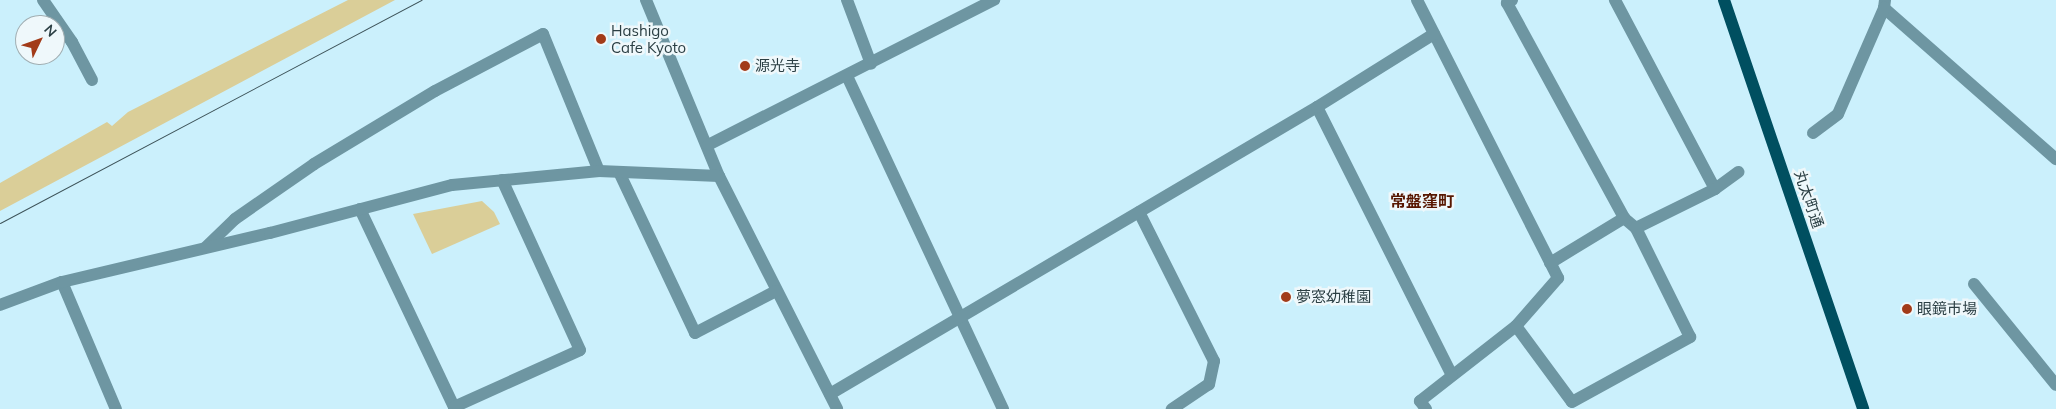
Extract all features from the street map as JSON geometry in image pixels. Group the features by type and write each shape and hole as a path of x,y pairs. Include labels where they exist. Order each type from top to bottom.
{"main road":[{"name":"丸太町通","path":"1724,0 1863,409"}],"street":[{"path":"43,0 72,42 92,80"},
{"path":"646,0 708,145 719,176 837,409"},
{"path":"847,0 872,64"},
{"path":"708,145 872,64 976,5 994,0"},
{"path":"1417,0 1558,278 1516,326 1420,401 1426,409"},
{"path":"1512,0 1507,3 1624,218 1636,228 1690,338 1572,402 1516,326"},
{"path":"1615,0 1716,190"},
{"path":"1813,133 1838,114 1885,4 2056,159"},
{"path":"204,248 234,219 314,164 436,92 543,34 599,171"},
{"path":"830,394 1317,107 1434,34"},
{"path":"847,76 961,317 1002,409"},
{"path":"1317,107 1452,375"},
{"path":"0,304 62,282 452,185 599,171 719,176"},
{"path":"619,172 695,333 776,291"},
{"path":"1636,228 1716,190 1738,172"},
{"path":"360,209 455,408 580,350 502,180"},
{"path":"1139,212 1214,360 1209,384 1172,409"},
{"path":"1550,263 1624,218"},
{"path":"62,282 116,409"},
{"path":"1974,284 2056,385"}],"shaded area":[{"path":"348,0 395,0 0,211 0,183 107,122 112,126 128,112"},
{"path":"482,201 494,212 500,224 432,254 413,214"}],"tram line":[{"path":"0,223 422,0"}],"place":[{"name":"Hashigo Cafe Kyoto","path":"601,39"},
{"name":"源光寺","path":"745,66"},
{"name":"夢窓幼稚園","path":"1286,297"},
{"name":"眼鏡市場","path":"1907,309"}],"district":[{"name":"常盤窪町","path":"1422,201"}]}
